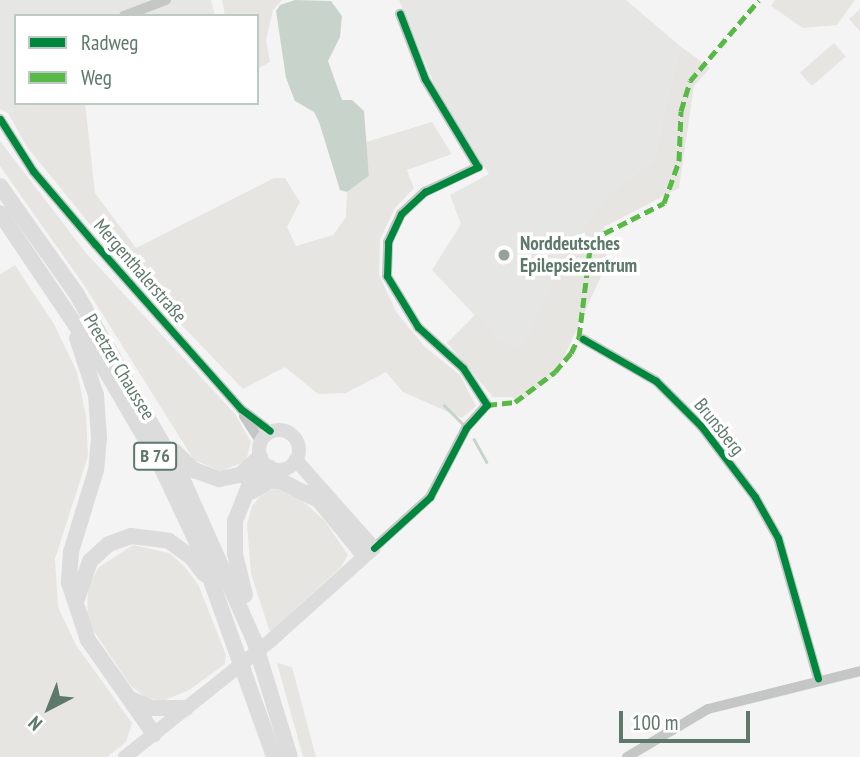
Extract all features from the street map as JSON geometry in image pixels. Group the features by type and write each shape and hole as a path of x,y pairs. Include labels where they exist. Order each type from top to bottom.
{"highway":[{"name":"Preetzer Chaussee","path":"0,186 76,293 162,439 200,514 254,640 290,757"},
{"name":"Preetzer Chaussee","path":"0,213 65,307 159,462 225,616 249,678 274,757"},
{"name":"B 76","path":"65,307 92,378 99,427 96,470 69,567 75,604 88,640 154,734"},
{"name":"B 76","path":"162,439 194,470 211,478 240,475 274,455"},
{"name":"B 76","path":"254,640 255,627 235,554 234,521 253,481 274,455"},
{"path":"244,496 263,484 281,481 314,498"},
{"name":"B 76","path":"75,604 90,561 109,544 142,535 169,541 192,558 225,616"},
{"path":"130,699 151,708 186,708"}],"main road":[{"path":"274,455 369,553"},
{"path":"274,455 369,553"},
{"path":"125,757 278,635 369,553"}],"street":[{"path":"146,11 166,0"},
{"path":"369,553 430,497 466,428 487,405 463,368 418,327 387,276 388,242 401,214 425,192 478,167 425,79 400,14"},
{"name":"Mergenthalerstraße","path":"0,119 33,171 241,409 274,455"},
{"name":"Brunsberg","path":"583,339 656,381 701,426 755,497 778,538 818,678"},
{"path":"626,757 708,709 818,678 860,671"}],"shaded area":[{"path":"0,0 211,0 214,14 14,14 14,105 34,105 8,113 0,109"},
{"path":"222,0 282,0 273,10 266,40 270,62 259,68 259,14 225,14"},
{"path":"295,0 331,1 342,16 340,37 328,61 342,100 352,100 364,111 369,176 347,192 340,190 314,112 295,101 286,78 276,11 280,5"},
{"path":"399,0 626,0 680,46 653,161 606,196 574,239 521,350 497,339 432,270 461,224 450,195 489,174 442,103"},
{"path":"775,0 855,0 837,25 803,28 771,6"},
{"path":"860,9 860,31 849,19"},
{"path":"834,43 846,57 812,86 800,73"},
{"path":"680,46 710,68 694,86 679,188 604,227 607,263 556,375 519,403 512,397 493,397 447,343 477,313 497,339 521,349 574,239 606,196 653,161"},
{"path":"34,105 85,105 95,193 136,248 274,178 285,178 300,202 287,227 296,246 333,235 346,217 347,192 369,176 366,142 432,122 452,154 407,170 414,188 395,208 380,239 379,275 397,313 425,347 460,375 476,406 462,418 403,392 386,372 346,393 318,394 285,367 243,389 120,261 27,147 8,113"},
{"path":"0,141 86,253 235,414 251,442 246,461 221,471 194,460 86,288 0,166"},
{"path":"15,265 54,324 77,372 86,415 88,456 55,559 58,607 76,645 132,723 126,742 107,757 0,757 0,274"},
{"path":"287,487 324,520 348,555 341,567 270,632 251,574 247,524 252,506 265,491"},
{"path":"133,545 169,553 184,566 198,584 226,655 225,664 189,690 163,701 146,698 130,685 87,621 88,587 99,567"},
{"path":"277,663 292,667 316,757 303,757"}],"waterway":[{"path":"444,405 463,424"},
{"path":"474,439 487,462"}],"marked path":[{"path":"487,405 515,402 555,372 571,353 579,337 591,240 664,203 679,161 681,111 690,81 759,0"}],"cycle path":[{"path":"374,548 430,497 466,428 487,405 463,368 418,327 387,276 388,242 401,214 425,192 478,167 425,79 400,14"},
{"path":"0,119 33,171 95,244 241,409 270,431"},
{"path":"583,339 656,381 701,426 755,497 778,538 818,678"}],"place":[{"name":"Norddeutsches Epilepsiezentrum","path":"504,255"}]}
